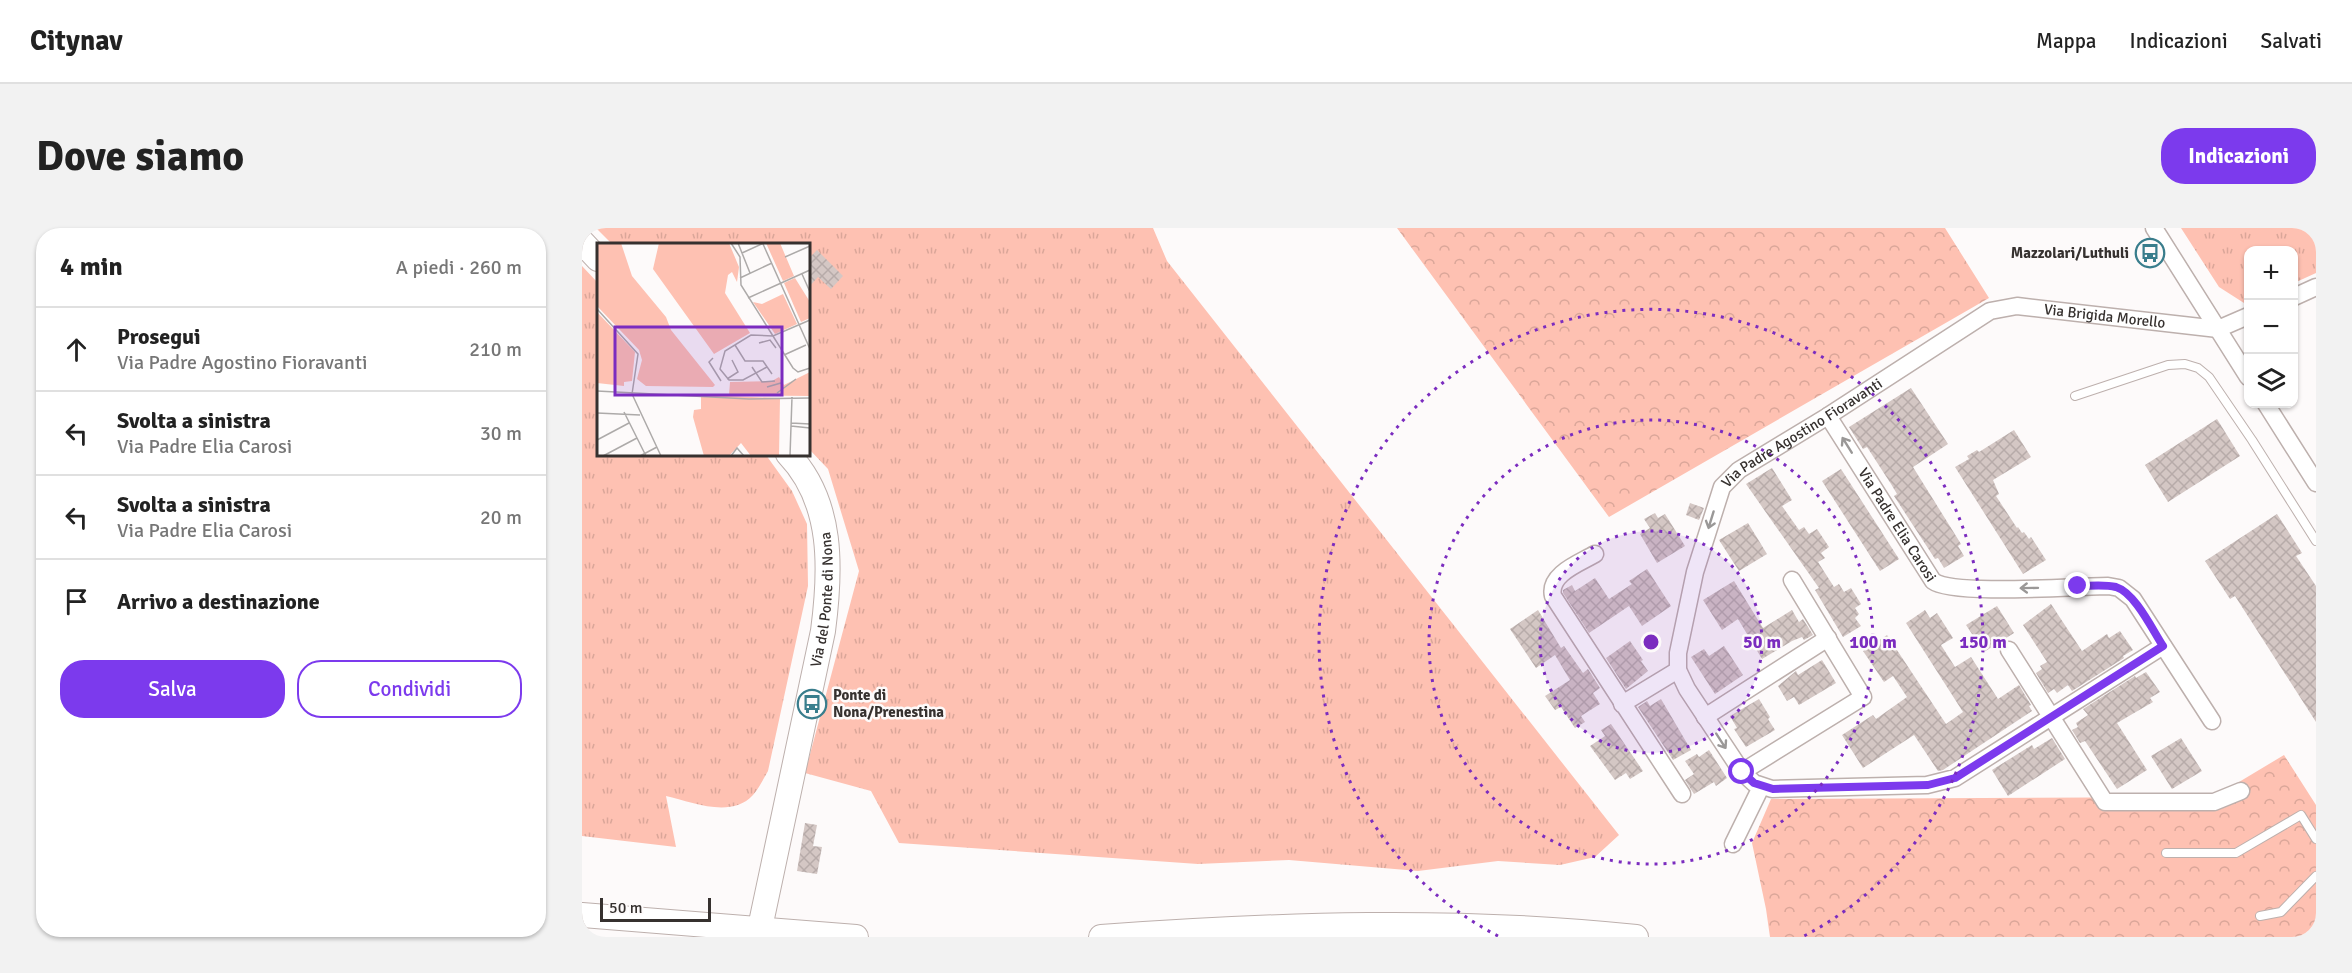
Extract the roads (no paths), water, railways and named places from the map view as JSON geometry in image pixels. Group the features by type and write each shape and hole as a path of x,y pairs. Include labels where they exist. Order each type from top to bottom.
{"main road":[{"path":"582,242 597,258"},
{"name":"Via del Ponte di Nona","path":"758,933 823,631 828,595 828,552 822,514 810,486 789,456"},
{"path":"582,915 758,933 856,937"},
{"path":"1101,937 1269,927 1414,924 1528,927 1636,937"}],"street":[{"path":"2154,228 2244,371"},
{"path":"2298,295 2316,287"},
{"name":"Via Brigida Morello","path":"1990,311 2017,306 2218,329"},
{"name":"Via Padre Agostino Fioravanti","path":"1678,670 1678,653 1695,572 1722,487 1739,470 1828,416 1990,311"},
{"path":"2218,329 2244,318"},
{"path":"2268,408 2316,483"},
{"name":"Via Padre Elia Carosi","path":"1828,416 1936,583 1945,587 1993,589 2114,587 2130,596 2212,721"},
{"path":"1595,554 1555,579 1551,592 1682,794"},
{"path":"1742,772 1863,698 1792,580"},
{"path":"1705,717 1828,638"},
{"path":"1622,704 1678,670 1705,717 1742,772 1761,787 1773,789 1875,787 1944,783 2051,719 2163,646"},
{"path":"2009,650 2105,802 2214,802 2241,791"},
{"path":"1733,844 1761,787"}],"lane":[{"path":"2075,396 2168,364 2185,364 2198,368 2209,377 2252,440 2316,541"},
{"path":"2166,853 2236,853 2301,814 2316,839"},
{"path":"2260,916 2281,912 2316,876"}],"place":[{"name":"Mazzolari/Luthuli","path":"2150,253"},
{"name":"Ponte di Nona/Prenestina","path":"812,704"}]}
